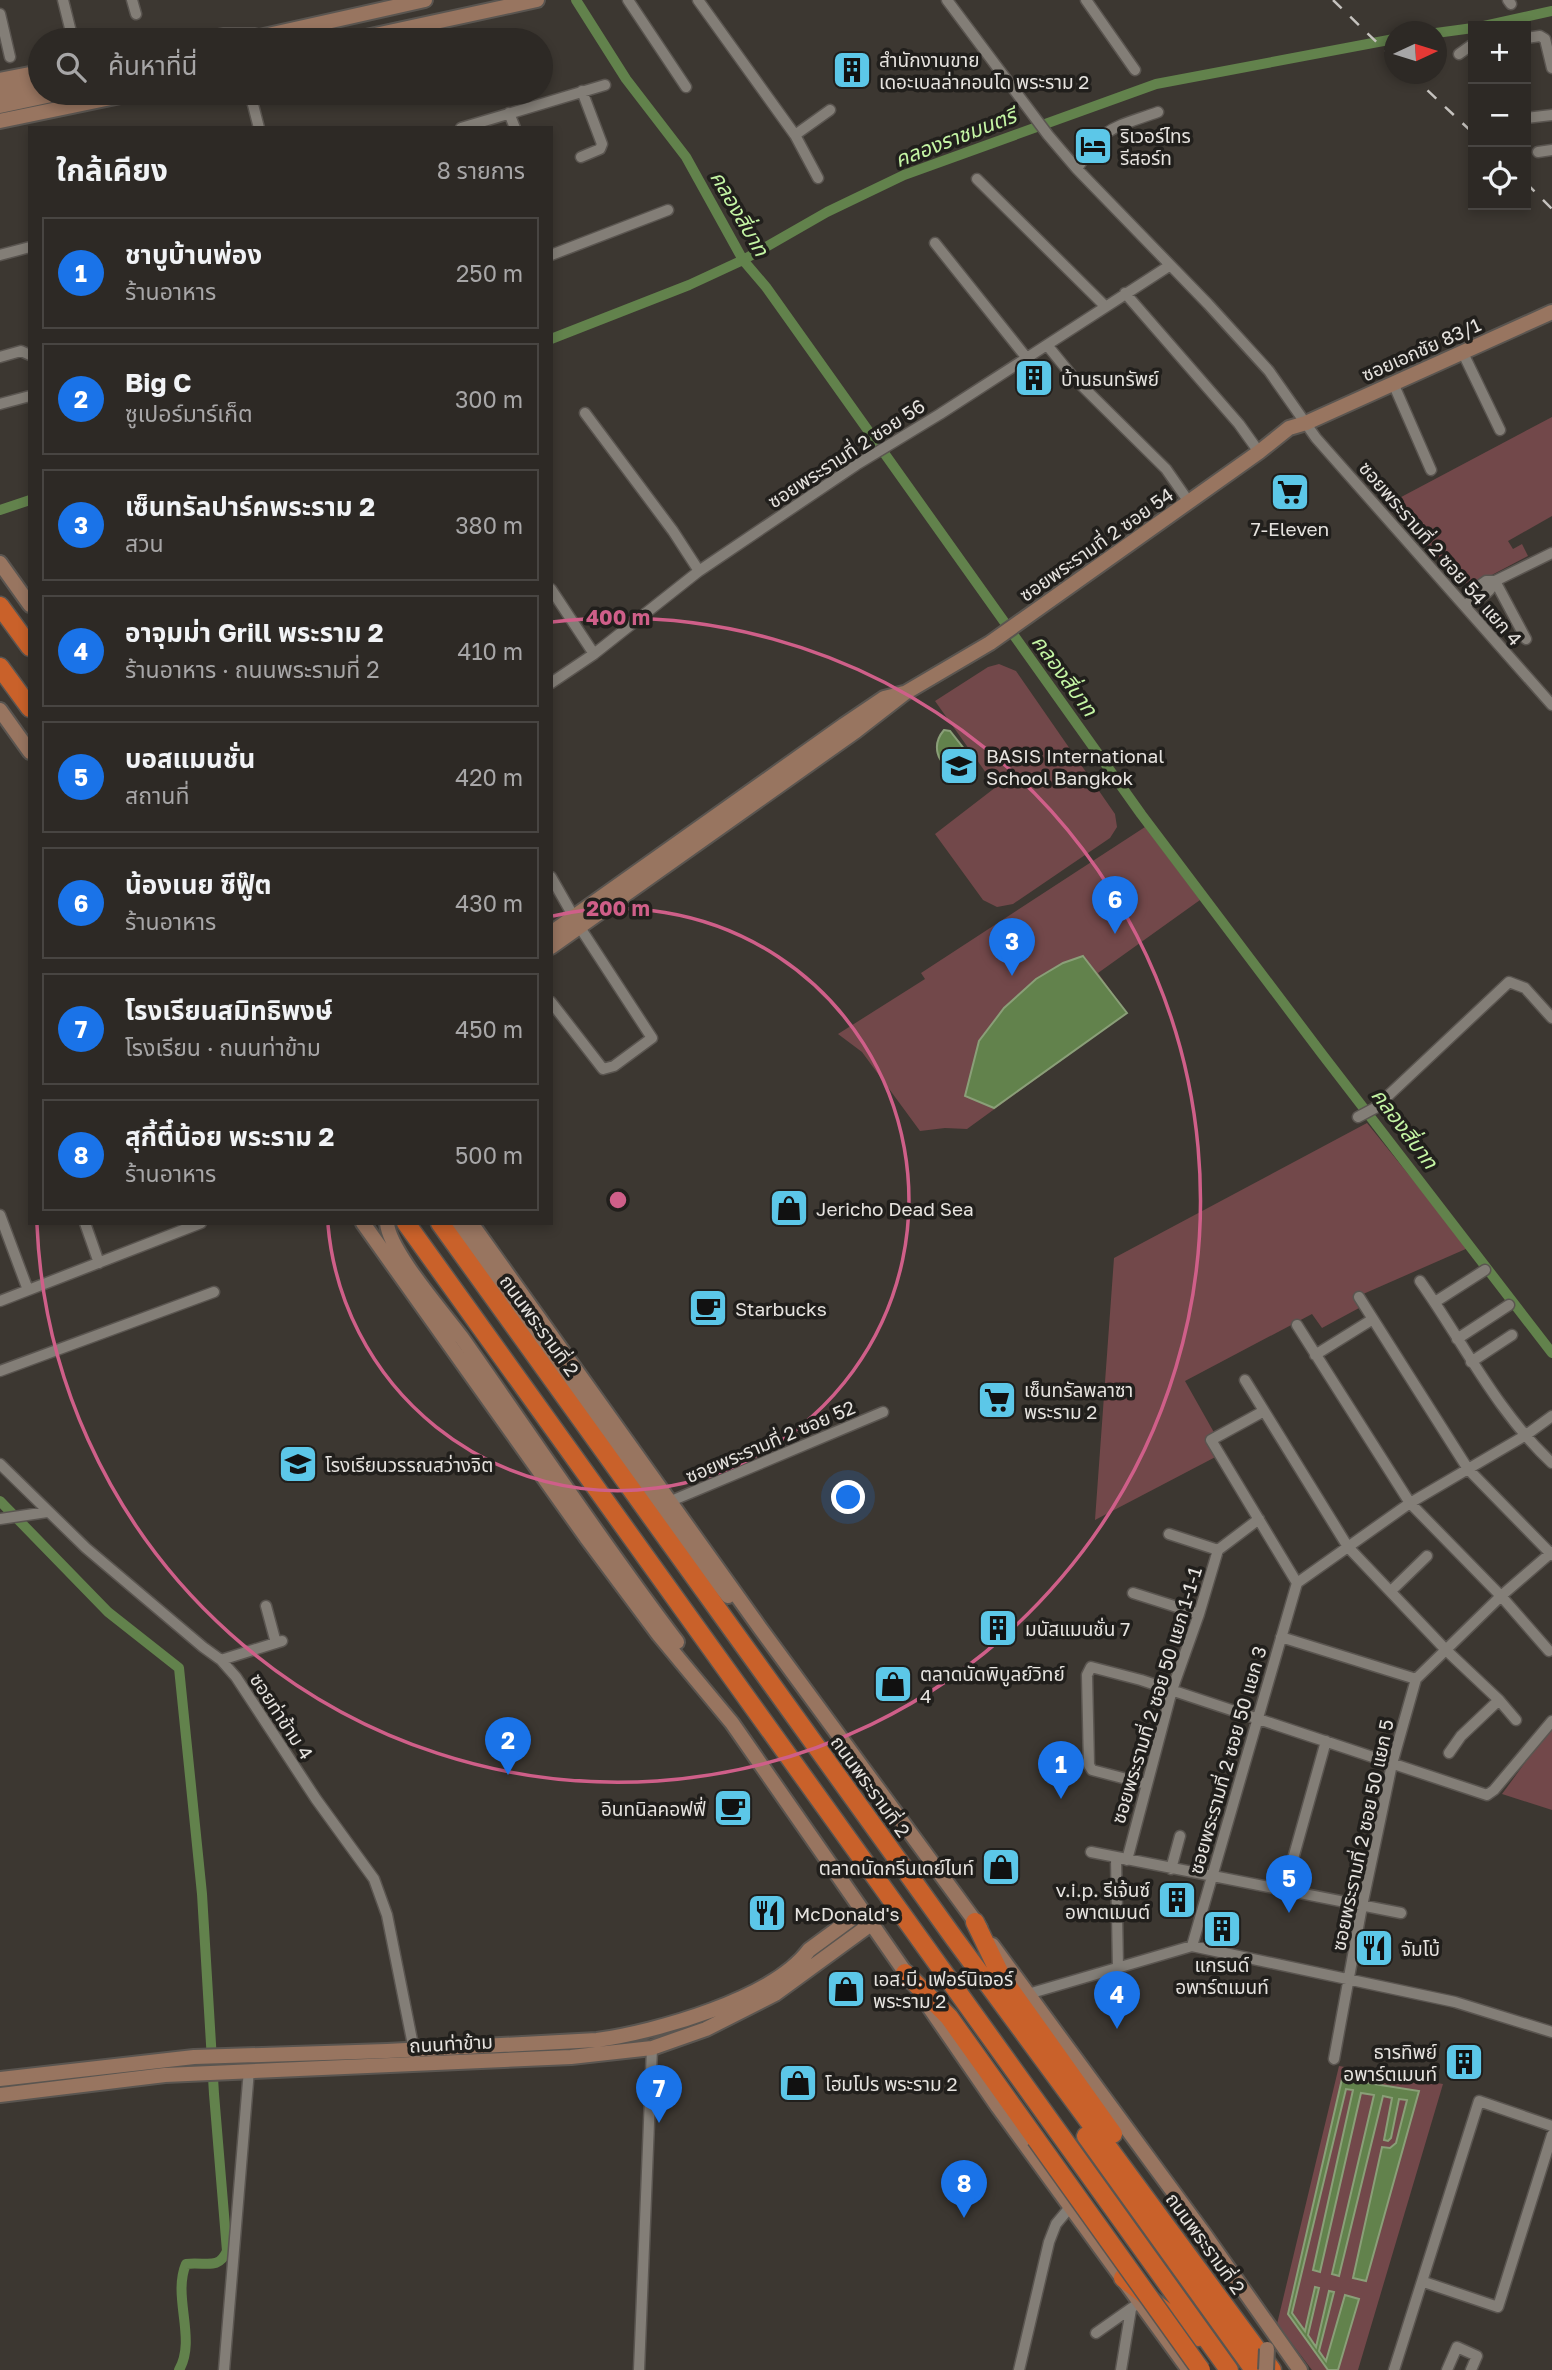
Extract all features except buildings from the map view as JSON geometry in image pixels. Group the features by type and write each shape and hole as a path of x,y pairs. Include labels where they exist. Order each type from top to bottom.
{"highway":[{"path":"0,606 28,644"},
{"path":"5,673 28,705"},
{"path":"401,1225 1223,2370"},
{"path":"407,1225 1229,2370"},
{"path":"431,1225 1254,2370"},
{"name":"ถนนพระรามที่ 2","path":"441,1225 954,1938 1272,2370"},
{"path":"975,1922 1002,1978 1282,2370"},
{"path":"954,1938 1002,1978"},
{"path":"928,1958 949,2017"},
{"path":"905,1973 949,2017 1201,2370"},
{"path":"1123,2278 1201,2339"}],"main road":[{"path":"300,28 425,0"},
{"path":"408,28 537,0"},
{"path":"0,80 28,74"},
{"path":"0,106 28,91"},
{"path":"0,93 28,94"},
{"path":"0,121 77,105"},
{"name":"ซอยเอกชัย 83/1","path":"1306,423 1551,313"},
{"name":"ซอยพระรามที่ 2 ซอย 54","path":"553,945 577,921 764,789 884,698 905,693 990,643 1289,428 1306,423"},
{"path":"2,567 28,602"},
{"path":"0,710 28,748"},
{"name":"ซอยพระรามที่ 2 ซอย 54","path":"553,932 577,921"},
{"path":"364,1225 586,1537 659,1635 712,1697 781,1792 905,1973 1123,2278 1135,2306 1189,2370"},
{"path":"387,1225 388,1233 400,1256 684,1651 712,1697"},
{"path":"459,1225 474,1250 710,1576 760,1628"},
{"name":"ถนนพระรามที่ 2","path":"472,1225 760,1628 1202,2231 1300,2370"},
{"name":"ถนนท่าข้าม","path":"0,2079 201,2056 571,2057 652,2048 706,2029 775,1994 806,1965 809,1951 862,1911"},
{"name":"ถนนท่าข้าม","path":"0,2095 165,2075 597,2040 650,2031 687,2020 742,1996 806,1965 871,1924"},
{"path":"1266,2370 1268,2349"}],"street":[{"path":"63,0 70,28"},
{"path":"132,0 136,14"},
{"path":"628,0 685,87"},
{"path":"698,0 795,135 818,178"},
{"name":"ซอยพระรามที่ 2 ซอย 54 แยก 4","path":"947,0 1048,135 1077,169 1269,371 1306,423 1387,519 1468,603 1552,705"},
{"path":"1086,0 1135,70"},
{"path":"1,21 10,57"},
{"path":"1531,37 1541,36 1545,39 1552,68"},
{"path":"1458,54 1468,47"},
{"path":"553,100 605,85"},
{"path":"581,157 600,149 602,145 582,92"},
{"path":"253,105 258,126"},
{"path":"467,126 537,105"},
{"path":"795,135 831,110"},
{"path":"509,113 514,126"},
{"path":"1077,169 1100,136 1113,128 1158,113"},
{"path":"1531,117 1552,115"},
{"path":"1538,152 1552,150"},
{"path":"977,179 1105,306"},
{"path":"553,254 668,209"},
{"path":"935,243 1026,357"},
{"path":"0,255 28,248"},
{"name":"ซอยพระรามที่ 2 ซอย 56","path":"553,682 594,654 699,570 856,465 1169,266"},
{"path":"1125,293 1239,424 1259,452"},
{"path":"1047,345 1073,377 1166,469 1189,502"},
{"path":"0,357 21,351 28,354"},
{"path":"1462,351 1500,430"},
{"path":"1393,383 1431,470"},
{"path":"0,404 28,397"},
{"path":"585,413 651,500 699,570"},
{"path":"1468,603 1485,595 1495,581 1551,556"},
{"path":"1495,581 1526,639"},
{"path":"553,592 594,654"},
{"path":"553,880 652,1038 614,1066 603,1069 553,1005"},
{"path":"1358,1117 1375,1108 1509,982 1525,988 1552,1017"},
{"path":"0,1215 27,1290"},
{"path":"86,1225 99,1263"},
{"path":"0,1301 196,1225"},
{"path":"1435,1302 1485,1270"},
{"path":"1420,1281 1471,1362 1526,1435 1552,1463"},
{"path":"0,1371 214,1292"},
{"path":"1281,1637 1416,1679 1501,1597 1552,1553 1468,1469 1359,1297"},
{"path":"1457,1339 1509,1306"},
{"path":"1315,1354 1373,1319"},
{"path":"1297,1325 1410,1503 1549,1651"},
{"path":"1471,1362 1512,1335"},
{"path":"1245,1380 1348,1547 1516,1720"},
{"path":"1264,1411 1211,1440 1297,1583 1410,1503 1526,1435 1552,1416"},
{"name":"ซอยพระรามที่ 2 ซอย 52","path":"671,1501 883,1412"},
{"name":"ซอยท่าข้าม 4","path":"0,1464 47,1512 181,1629 221,1660 236,1678 374,1879 387,1916 415,2056"},
{"path":"4,1518 47,1512"},
{"name":"ซอยพระรามที่ 2 ซอย 50 แยก 1-1-1","path":"1118,1968 1121,1859 1146,1784 1172,1690 1218,1550 1259,1519"},
{"path":"1169,1534 1218,1550"},
{"path":"1392,1590 1427,1556"},
{"name":"ซอยพระรามที่ 2 ซอย 50 แยก 3","path":"1192,1946 1297,1583"},
{"path":"1133,1593 1199,1614"},
{"path":"221,1660 279,1642 266,1606"},
{"path":"1146,1784 1092,1770 1089,1765 1088,1671 1095,1666 1487,1795 1552,1721"},
{"name":"ซอยพระรามที่ 2 ซอย 50 แยก 5","path":"1334,2059 1392,1764 1416,1679"},
{"path":"1448,1753 1461,1736 1499,1700"},
{"path":"1284,1891 1326,1741"},
{"path":"1171,1869 1180,1836"},
{"path":"1091,1852 1401,1913"},
{"path":"1028,1994 1192,1946 1455,2002 1552,2032"},
{"path":"639,2370 652,2048"},
{"path":"224,2370 249,2070"},
{"path":"1394,2370 1424,2283 1479,2101 1552,2126"},
{"path":"1424,2283 1498,2306 1552,2135"},
{"path":"1019,2370 1049,2242 1056,2224 1071,2206"},
{"path":"1096,2333 1135,2306"},
{"path":"1119,2370 1135,2306"},
{"path":"1447,2370 1457,2347 1477,2356 1471,2370"}],"shaded area":[{"path":"1552,417 1552,516 1508,541 1513,549 1522,544 1528,556 1469,587 1455,570 1451,572 1388,504"},
{"path":"999,664 1016,671 1115,814 1117,827 1110,838 1013,904 997,907 983,900 935,834 996,787 935,701 988,667"},
{"path":"944,730 950,731 969,755 965,760 959,753 952,758 957,768 944,763 938,754 938,742"},
{"path":"1145,827 1200,900 1098,973 1127,1013 967,1129 920,1131 862,1052 838,1034 925,979 921,973"},
{"path":"1083,956 1127,1013 994,1108 965,1096 979,1041 1004,1008 1036,979 1063,963"},
{"path":"1367,1123 1468,1248 1354,1298 1359,1308 1322,1328 1312,1314 1185,1381 1225,1452 1095,1520 1114,1258"},
{"path":"1552,1726 1552,1810 1502,1794"},
{"path":"1339,2066 1443,2084 1358,2370 1338,2370 1358,2299 1345,2295 1326,2361 1319,2352 1334,2292 1329,2291 1316,2347 1308,2335 1315,2287 1305,2332 1292,2313 1346,2089 1353,2090 1314,2270 1319,2272 1361,2092 1374,2094 1332,2274 1339,2276 1383,2096 1392,2097 1384,2141 1391,2138 1399,2098 1407,2099 1396,2143 1390,2148 1383,2147 1366,2281 1419,2091 1342,2079 1288,2314 1328,2370 1312,2370 1277,2324"},
{"path":"1342,2079 1419,2091 1366,2281 1353,2278 1382,2147 1390,2148 1396,2143 1407,2100 1399,2099 1391,2138 1388,2141 1384,2140 1392,2098 1383,2096 1339,2276 1332,2274 1374,2095 1361,2093 1320,2272 1313,2270 1353,2090 1346,2089 1292,2313 1305,2331 1315,2287 1319,2288 1308,2335 1316,2347 1329,2291 1334,2292 1319,2351 1326,2361 1345,2295 1359,2299 1338,2370 1328,2370 1288,2314"}],"waterway":[{"name":"คลองสี่บาท","path":"576,0 626,79 686,157 743,260 766,287 1141,814 1552,1353"},
{"name":"คลองราชมนตรี","path":"1507,21 1552,11"},
{"name":"คลองราชมนตรี","path":"1447,32 1468,29"},
{"name":"คลองราชมนตรี","path":"553,338 689,285 743,260 827,212 904,175 1156,84 1384,41"},
{"name":"คลองราชมนตรี","path":"0,510 28,501"},
{"path":"0,1501 108,1612 179,1668 202,1894 227,2251 215,2263 186,2264 182,2277 186,2345 179,2370"}],"railway":[{"path":"1333,0 1384,49"},
{"path":"1421,84 1468,128"},
{"path":"1531,188 1552,209"}],"place":[{"name":"สำนักงานขาย เดอะเบลล่าคอนโด พระราม 2","path":"852,70"},
{"name":"ริเวอร์ไทร รีสอร์ท","path":"1093,146"},
{"name":"บ้านธนทรัพย์","path":"1034,378"},
{"name":"7-Eleven","path":"1290,492"},
{"name":"BASIS International School Bangkok","path":"959,766"},
{"name":"น้องเนย ซีฟู๊ต","path":"1115,934"},
{"name":"เซ็นทรัลปาร์คพระราม 2","path":"1012,976"},
{"name":"Jericho Dead Sea","path":"789,1208"},
{"name":"Starbucks","path":"708,1308"},
{"name":"เซ็นทรัลพลาซา พระราม 2","path":"997,1400"},
{"name":"โรงเรียนวรรณสว่างจิต","path":"298,1464"},
{"name":"มนัสแมนชั่น 7","path":"998,1628"},
{"name":"ตลาดนัดพิบูลย์วิทย์ 4","path":"893,1684"},
{"name":"Big C","path":"508,1775"},
{"name":"ชาบูบ้านพ่อง","path":"1061,1799"},
{"name":"อินทนิลคอฟฟี่","path":"733,1808"},
{"name":"ตลาดนัดกรีนเดย์ไนท์","path":"1001,1867"},
{"name":"v.i.p. รีเจ้นซ์ อพาตเมนต์","path":"1177,1900"},
{"name":"McDonald's","path":"767,1913"},
{"name":"บอสแมนชั่น","path":"1289,1913"},
{"name":"แกรนด์ อพาร์ตเมนท์","path":"1222,1929"},
{"name":"จัมโบ้","path":"1374,1948"},
{"name":"เอส.บี. เฟอร์นิเจอร์ พระราม 2","path":"846,1989"},
{"name":"อาจุมม่า Grill พระราม 2","path":"1117,2029"},
{"name":"ธารทิพย์ อพาร์ตเมนท์","path":"1464,2062"},
{"name":"โฮมโปร พระราม 2","path":"798,2083"},
{"name":"โรงเรียนสมิทธิพงษ์","path":"659,2123"},
{"name":"สุกี้ตี๋น้อย พระราม 2","path":"964,2218"}]}
